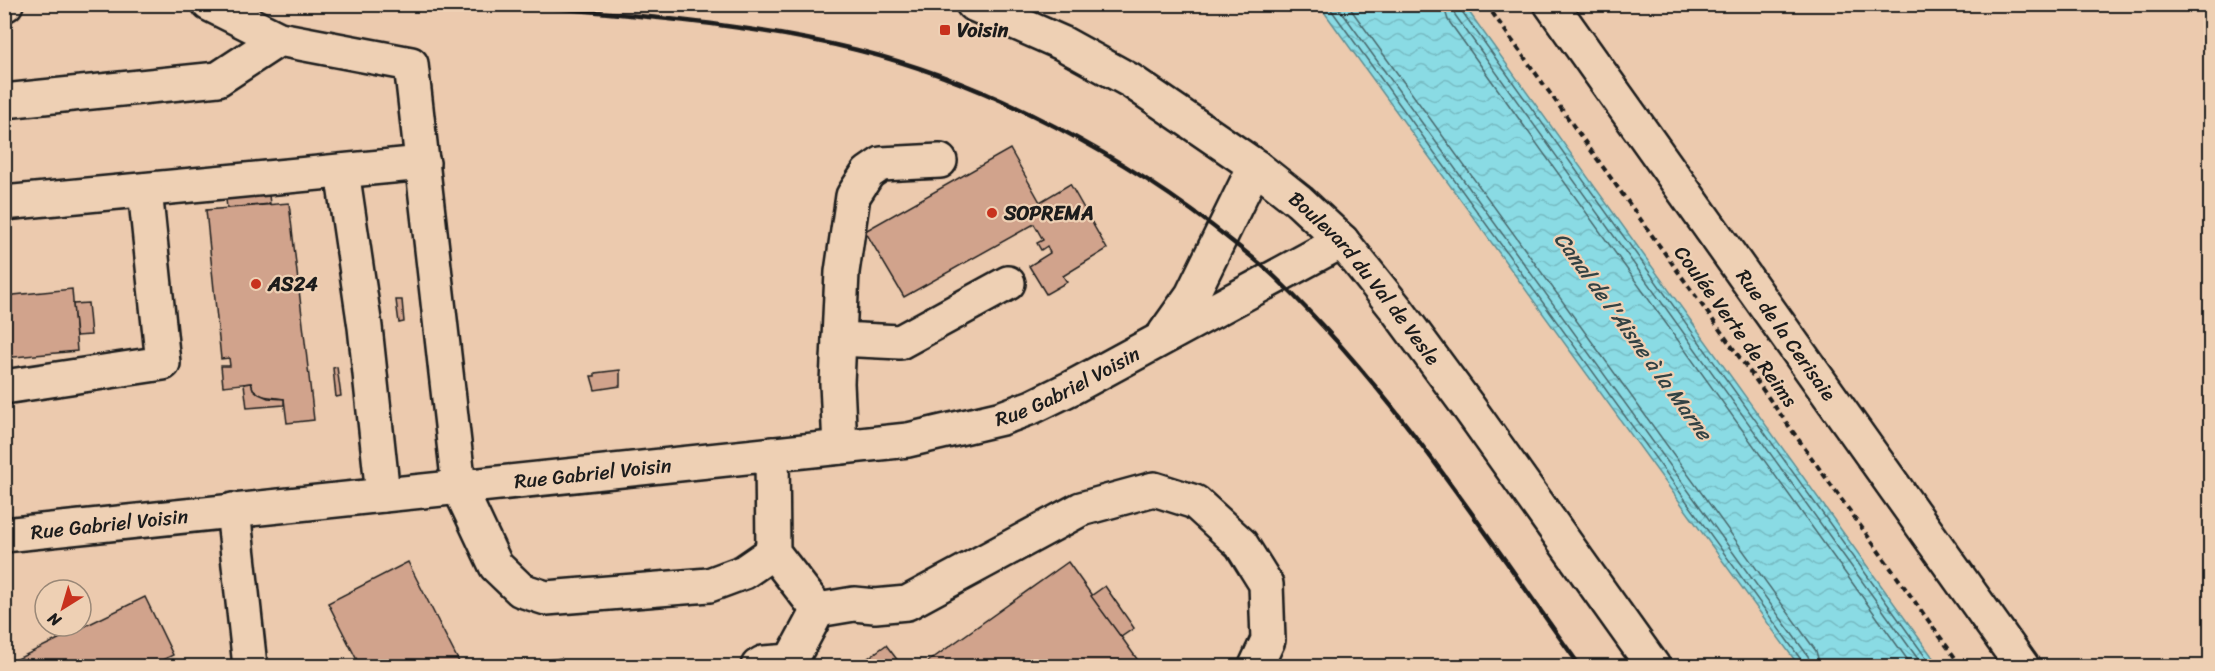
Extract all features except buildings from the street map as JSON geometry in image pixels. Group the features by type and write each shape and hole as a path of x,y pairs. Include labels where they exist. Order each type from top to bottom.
{"street":[{"path":"208,4 279,39 411,64 459,487 496,566 521,590 546,598 709,585 744,572 773,552"},
{"name":"Boulevard du Val de Vesle","path":"974,4 1062,43 1125,77 1255,166 1299,201 1342,241 1397,310 1467,405 1653,666"},
{"name":"Rue de la Cerisaie","path":"1551,4 2022,666"},
{"path":"4,101 218,79 279,39"},
{"path":"840,447 837,383 842,272 853,196 868,173 882,164 940,161"},
{"path":"4,203 423,163"},
{"name":"Rue Gabriel Voisin","path":"1162,338 1192,295 1255,166"},
{"path":"342,171 365,327 383,495"},
{"path":"4,387 163,363 145,190"},
{"name":"Rue Gabriel Voisin","path":"7,534 908,440 1002,418 1032,407 1342,241"},
{"path":"839,339 900,342 1008,283"},
{"path":"772,454 773,552 818,610"},
{"path":"818,610 854,604 875,606 907,603 1082,509 1154,489 1195,502 1241,544 1266,584 1268,640 1256,666"},
{"path":"233,510 250,666"},
{"path":"758,666 763,663 790,664 818,610"}],"path":[{"name":"Coulée Verte de Reims","path":"1486,4 1961,666"}],"water":[{"name":"Canal de l'Aisne à la Marne","path":"1319,5 1464,5 1939,666 1799,666"}],"railway":[{"path":"515,4 729,26 815,40 857,50 906,64 1005,102 1102,152 1192,211 1256,260 1321,324 1362,370 1438,466 1580,666"}],"place":[{"name":"Voisin","path":"945,30"},
{"name":"SOPREMA","path":"992,213"},
{"name":"AS24","path":"256,284"}]}
